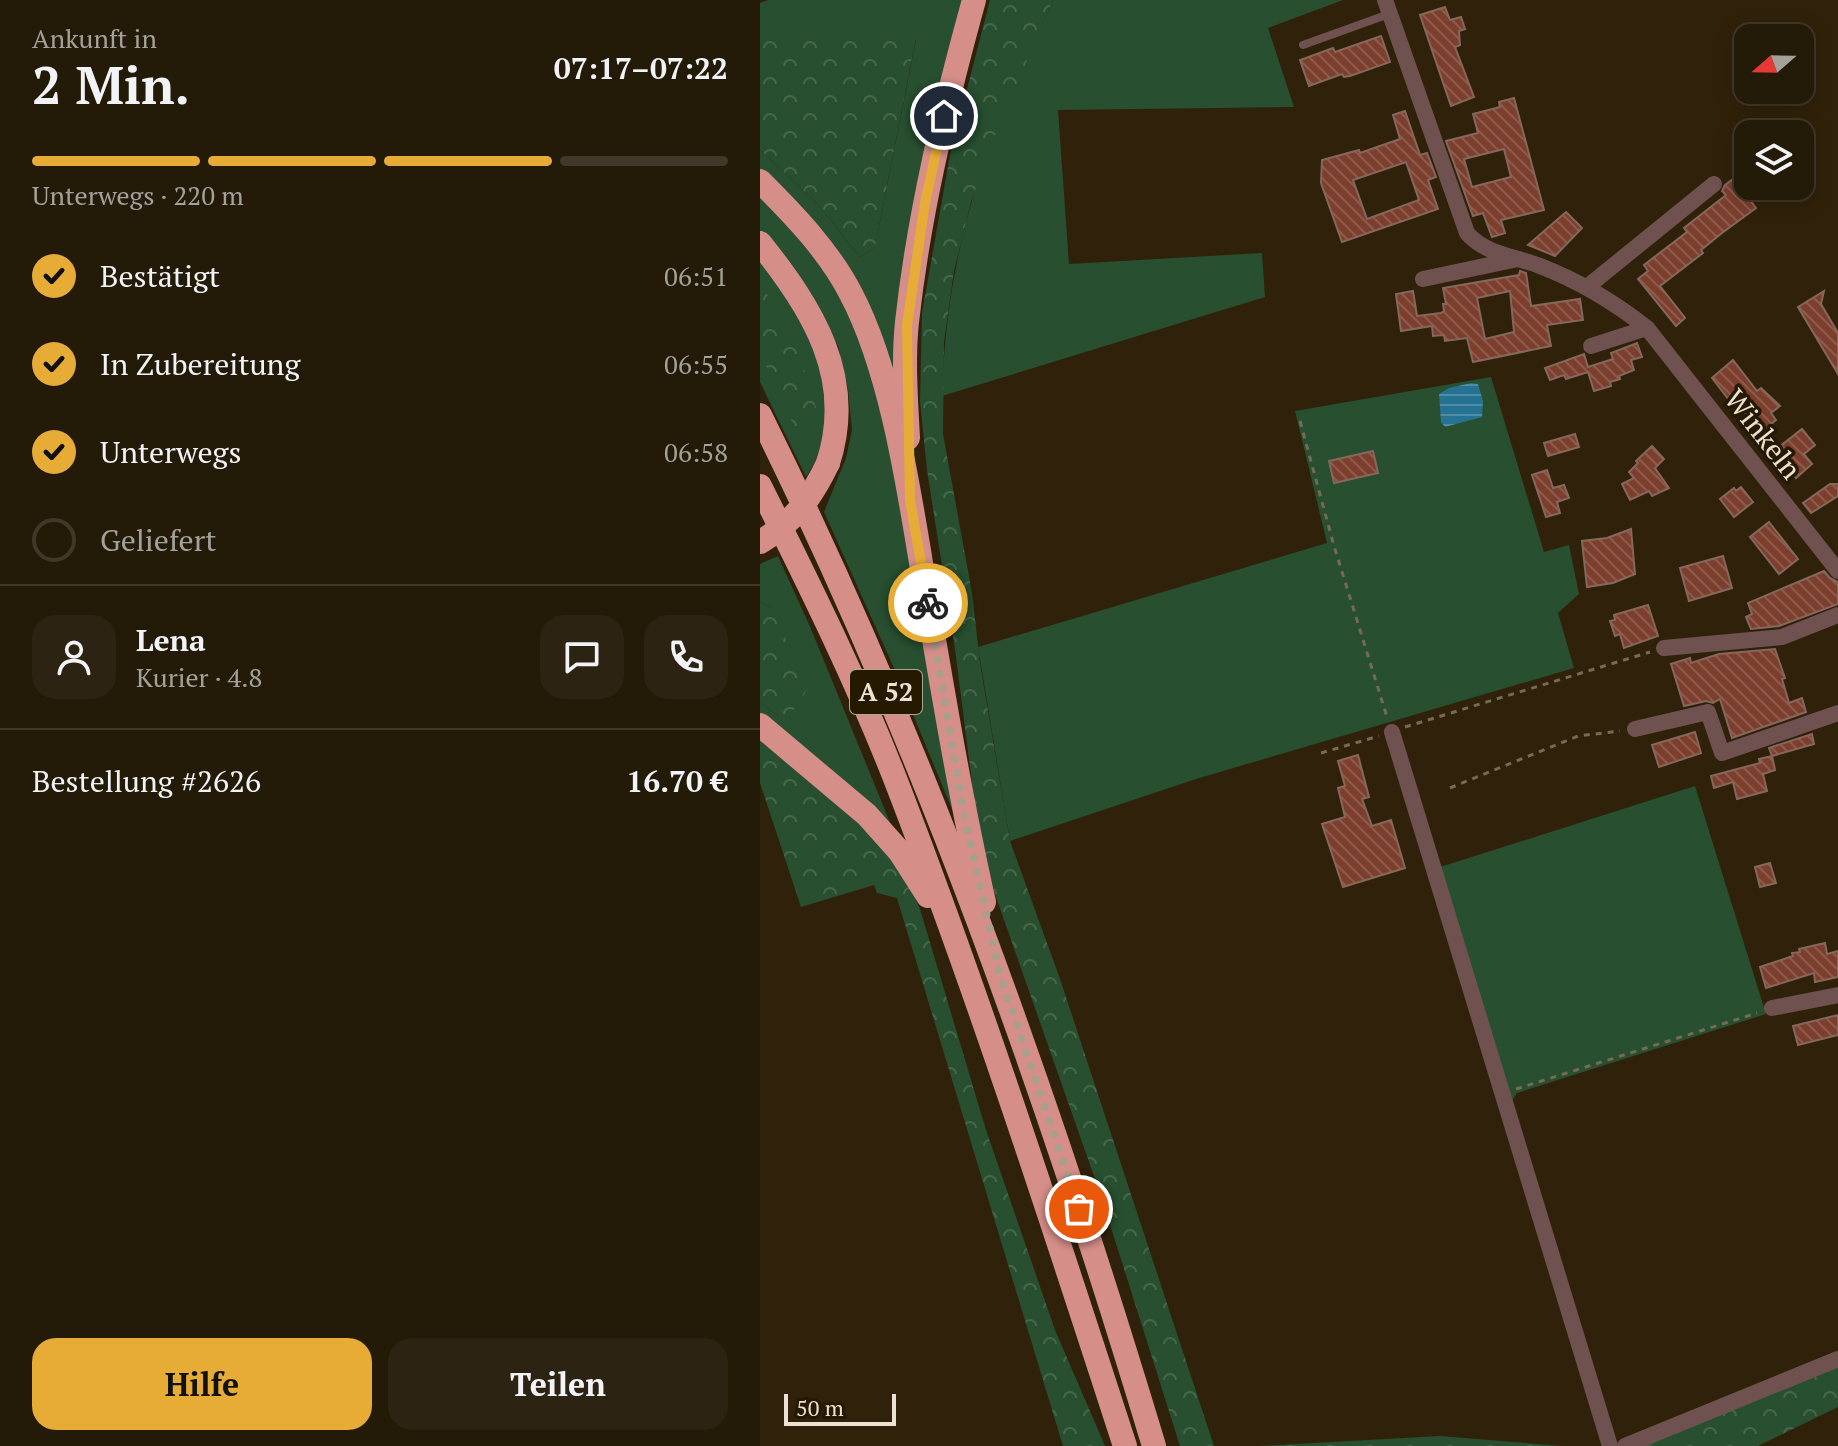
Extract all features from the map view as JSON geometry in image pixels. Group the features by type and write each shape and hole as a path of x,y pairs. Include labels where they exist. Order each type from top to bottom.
{"highway":[{"path":"910,500 907,325 925,203 974,0"},
{"path":"760,181 817,242 851,293 872,344 910,500 963,809 1000,975"},
{"path":"760,243 806,307 821,336 834,370 839,406 835,443 808,500 790,521 760,542"},
{"name":"A 52","path":"760,415 869,650 1000,975 1118,1327 1154,1446"},
{"name":"A 52","path":"760,486 802,569 900,791 954,939 1125,1446"},
{"path":"760,725 875,824 900,852 954,939"}],"street":[{"name":"Winkeln","path":"1387,7 1467,233 1477,245 1587,287 1647,328 1838,571"},
{"path":"1587,287 1714,184"},
{"path":"1423,279 1520,259"},
{"path":"1591,346 1647,328"},
{"path":"1664,648 1782,637 1838,615"},
{"path":"1635,729 1708,712 1722,753 1838,713"},
{"path":"1392,732 1610,1446"},
{"path":"1772,1008 1838,995"},
{"path":"1625,1446 1838,1359"}],"lane":[{"path":"1303,45 1387,7"}],"path":[{"path":"1300,421 1334,546 1392,732"},
{"path":"1321,753 1664,648"},
{"path":"1450,788 1578,736 1635,729"},
{"path":"1502,1094 1772,1008"}],"green space":[{"path":"768,0 968,0 900,411 884,351 760,170 760,150 816,202 860,257 875,247 916,39 760,33 760,3"},
{"path":"990,0 1053,0 992,142 971,202 954,271 944,342 943,434 972,593 980,663 1010,841 1060,979 1214,1446 1180,1446 1101,1196 996,897 978,830 920,401 922,313 950,155"},
{"path":"1053,0 1343,0 1268,28 1294,107 1058,110 1069,264 1262,253 1265,297 942,396 950,299 971,204 998,126"},
{"path":"775,31 916,38 875,247 860,257 816,202 760,150 760,33"},
{"path":"760,192 839,285 882,397 958,824 894,668 824,512 846,458 852,430 848,389 838,346 820,311 760,233"},
{"path":"760,256 819,353 827,425 817,458 806,477 760,382"},
{"path":"760,283 792,332 816,408 809,433 800,439 760,353"},
{"path":"1491,377 1544,552 1569,545 1579,594 1558,613 1574,668 1196,779 1010,841 978,647 1327,543 1295,411"},
{"path":"778,556 896,837 760,720 760,703 780,717 770,607 760,601 760,564"},
{"path":"760,601 770,607 809,685 797,708 780,717 760,703"},
{"path":"760,741 856,819 889,856 910,888 920,909 986,1130 1055,1330 1105,1446 1063,1446 897,898 877,893 874,885 801,907 760,783"},
{"path":"1695,786 1766,1014 1517,1093 1510,1104 1434,869"},
{"path":"1838,1357 1838,1407 1758,1446 1632,1446"},
{"path":"1440,1436 1562,1446 1260,1446"}],"water":[{"path":"1478,384 1483,401 1482,417 1445,427 1441,422 1439,394 1449,388"}],"building":[{"path":"1445,7 1450,20 1461,17 1465,29 1459,31 1460,45 1455,47 1474,97 1451,106 1420,15"},
{"path":"1381,36 1390,62 1309,86 1300,60"},
{"path":"1514,98 1544,210 1501,220 1505,233 1492,237 1483,213 1473,216 1446,141 1478,133 1473,114 1500,107 1499,102","holes":["1504,149 1511,177 1472,187 1464,159"]},
{"path":"1405,111 1420,155 1427,153 1436,177 1428,180 1438,209 1342,242 1321,183 1322,160 1359,150 1360,153 1400,139 1393,115","holes":["1406,162 1419,200 1367,219 1353,180"]},
{"path":"1734,178 1734,200 1750,200 1756,208 1660,286 1685,318 1676,326 1638,279 1648,271 1644,265 1687,232 1684,228 1726,195 1722,191"},
{"path":"1566,212 1582,228 1555,256 1528,245"},
{"path":"1520,271 1526,273 1531,306 1580,299 1583,320 1547,325 1551,346 1473,362 1467,338 1445,341 1444,335 1433,336 1432,326 1401,331 1396,294 1413,291 1417,316 1441,313 1444,311 1443,304 1446,304 1443,288 1519,275","holes":["1510,291 1514,332 1485,339 1477,298"]},
{"path":"1824,291 1821,304 1838,333 1838,374 1798,307"},
{"path":"1637,343 1642,357 1631,360 1634,370 1610,382 1611,386 1594,391 1588,372 1550,380 1545,368 1584,354 1588,367 1613,359 1611,353"},
{"path":"1733,360 1757,391 1761,388 1780,406 1771,413 1776,420 1761,432 1739,406 1736,409 1712,378"},
{"path":"1802,429 1815,445 1804,454 1812,464 1796,478 1774,451"},
{"path":"1575,434 1579,447 1548,456 1544,443"},
{"path":"1652,446 1664,459 1655,468 1669,488 1652,496 1649,491 1630,500 1622,484 1634,478 1629,472"},
{"path":"1373,451 1378,473 1334,483 1329,461"},
{"path":"1547,470 1553,488 1564,485 1569,498 1557,502 1560,513 1546,517 1532,475"},
{"path":"1830,484 1838,484 1838,496 1811,513 1803,503"},
{"path":"1741,487 1753,502 1734,517 1720,499 1734,488 1736,491"},
{"path":"1769,522 1798,559 1779,574 1750,537"},
{"path":"1631,529 1635,574 1613,583 1587,587 1582,541 1607,538"},
{"path":"1723,556 1732,588 1689,601 1680,568"},
{"path":"1824,571 1838,582 1838,604 1779,626 1751,629 1746,617 1752,614 1748,603"},
{"path":"1648,605 1658,636 1624,648 1620,634 1615,636 1610,621 1615,620 1614,615"},
{"path":"1775,649 1785,678 1782,679 1789,703 1802,698 1806,712 1732,738 1720,699 1713,703 1706,701 1684,706 1671,664 1690,658 1691,663 1719,654"},
{"path":"1695,732 1701,753 1659,767 1652,745"},
{"path":"1812,734 1814,744 1772,756 1769,748"},
{"path":"1358,755 1369,797 1362,799 1372,826 1391,820 1405,868 1343,887 1322,824 1345,817 1338,788 1345,786 1338,761"},
{"path":"1772,756 1775,770 1763,774 1767,791 1737,799 1733,782 1714,788 1711,776 1760,763 1759,759"},
{"path":"1770,863 1776,883 1760,887 1755,867"},
{"path":"1825,943 1827,954 1838,951 1838,977 1815,982 1814,973 1766,988 1760,967 1793,956 1792,953 1800,952 1799,949"},
{"path":"1838,1015 1838,1035 1798,1045 1793,1026"}],"way so far":[{"path":"928,603 963,809 1000,975 1079,1209"}],"route":[{"path":"928,603 910,500 907,325 925,203 944,116"}]}
